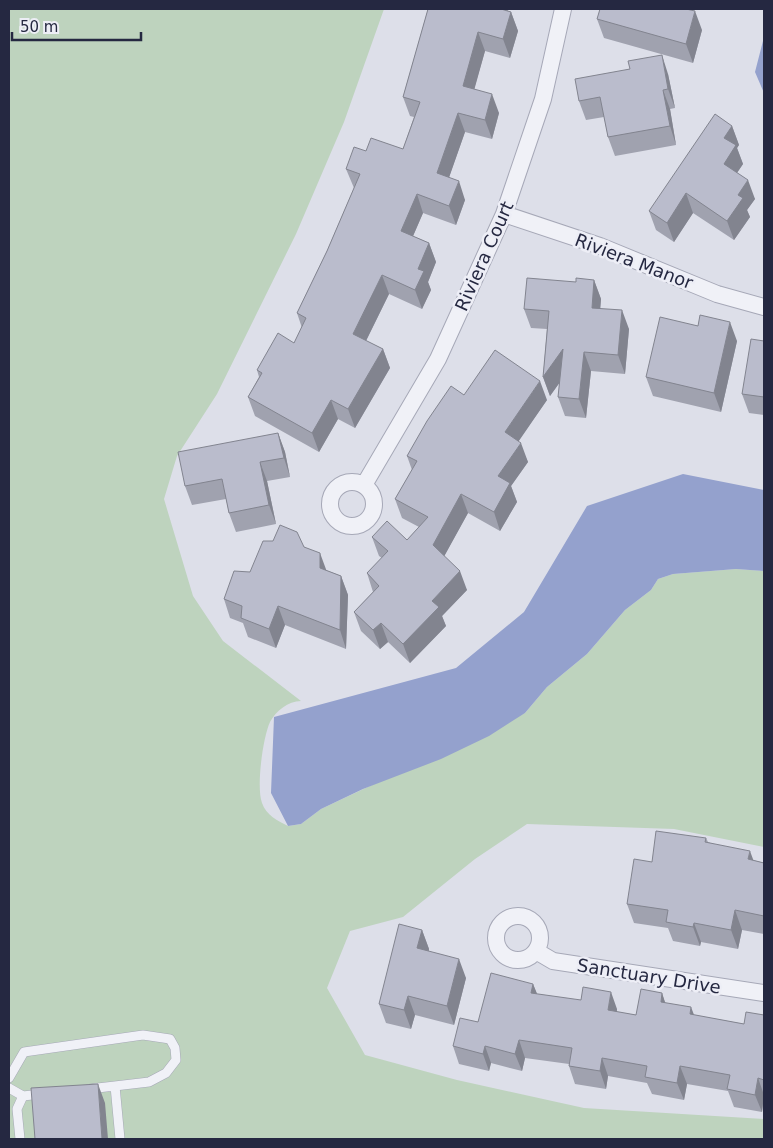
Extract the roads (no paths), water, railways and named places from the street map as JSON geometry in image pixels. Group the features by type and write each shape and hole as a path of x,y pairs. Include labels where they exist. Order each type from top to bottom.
{"street":[{"name":"Riviera Court","path":"364,485 438,359 504,214 543,98 563,9"},
{"name":"Riviera Manor","path":"504,214 600,246 717,294 764,306"},
{"name":"Sanctuary Drive","path":"536,951 553,961 764,993"}],"lane":[{"path":"9,1078 24,1052 143,1035 170,1039 175,1048 176,1060 166,1073 149,1082 78,1090"},
{"path":"115,1086 120,1139"},
{"path":"9,1088 23,1096 51,1093"},
{"path":"20,1139 17,1109 23,1096"}],"water":[{"path":"764,37 764,93 755,72"},
{"path":"683,474 764,490 764,571 736,569 673,574 658,579 651,590 625,610 587,654 547,687 525,713 489,736 441,759 363,789 321,809 301,824 288,826 271,793 274,717 456,668 524,612 587,506"}]}
